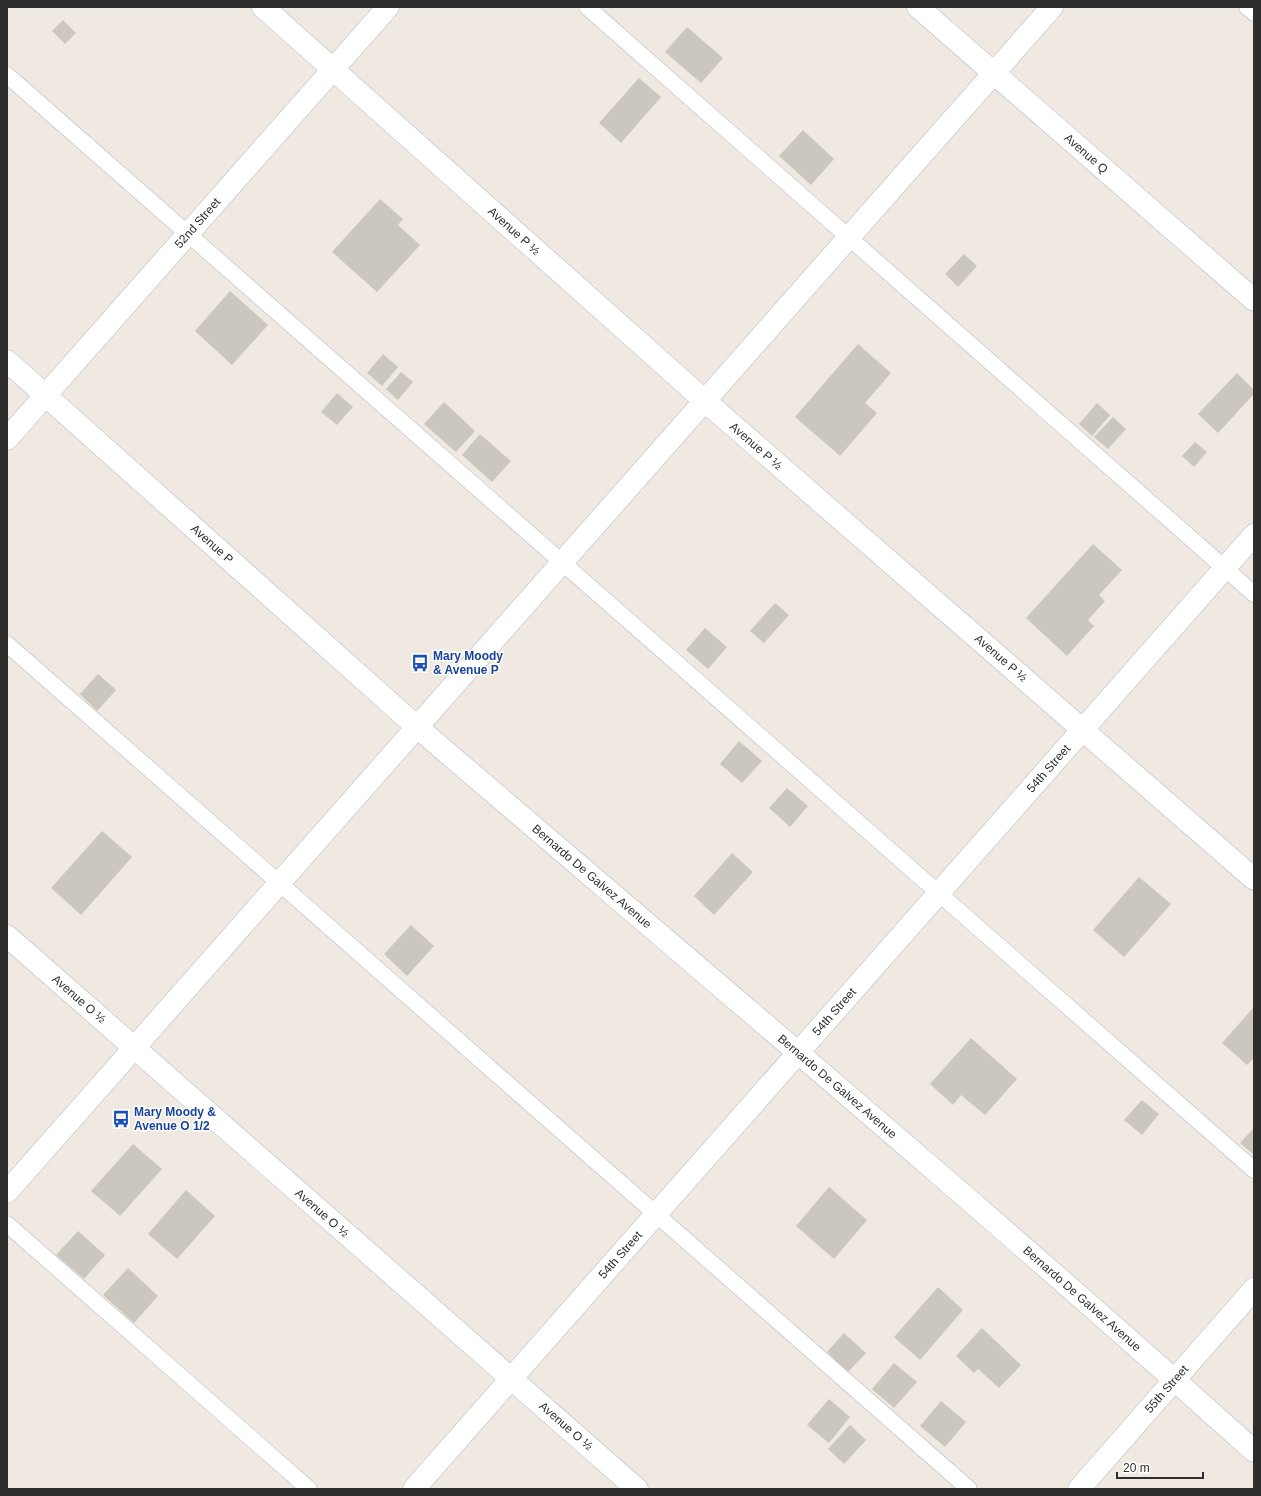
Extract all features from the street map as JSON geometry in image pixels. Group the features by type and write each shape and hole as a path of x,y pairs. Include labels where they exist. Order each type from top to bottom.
{"street":[{"name":"Avenue P ½","path":"263,7 705,401 1254,879"},
{"name":"52nd Street","path":"7,439 388,7"},
{"name":"Avenue Q","path":"918,7 1254,300"},
{"path":"7,1192 1052,7"},
{"name":"Avenue P","path":"7,361 417,727"},
{"name":"54th Street","path":"414,1489 1254,535"},
{"name":"Bernardo De Galvez Avenue","path":"417,727 798,1052 1254,1451"},
{"name":"Avenue O ½","path":"7,936 637,1489"},
{"name":"55th Street","path":"1078,1489 1254,1289"}],"lane":[{"path":"587,7 1254,594"},
{"path":"1248,7 1254,13"},
{"path":"7,75 1254,1170"},
{"path":"7,644 969,1489"},
{"path":"7,1224 309,1489"}],"building":[{"path":"63,20 76,33 65,44 52,31"},
{"path":"687,27 723,58 701,83 665,52"},
{"path":"639,78 661,97 621,143 599,123"},
{"path":"803,130 834,159 811,185 779,156"},
{"path":"380,199 403,219 398,225 420,245 377,292 332,252"},
{"path":"964,254 977,266 958,287 945,274"},
{"path":"230,291 268,325 232,365 195,331"},
{"path":"858,344 891,373 865,403 877,413 840,456 795,417"},
{"path":"383,354 398,367 382,386 367,373"},
{"path":"401,372 413,382 398,400 386,389"},
{"path":"1237,373 1254,390 1254,394 1218,433 1198,414"},
{"path":"337,393 353,407 337,425 321,412"},
{"path":"444,402 475,431 456,452 424,424"},
{"path":"1097,403 1110,415 1092,436 1079,424"},
{"path":"1113,417 1126,429 1108,449 1094,437"},
{"path":"480,434 511,461 492,482 462,455"},
{"path":"1195,442 1207,452 1194,467 1182,456"},
{"path":"1093,544 1122,570 1099,595 1105,601 1088,620 1094,626 1067,656 1026,618"},
{"path":"775,603 789,615 764,643 750,631"},
{"path":"705,628 727,647 708,669 686,650"},
{"path":"98,674 116,690 97,711 80,694"},
{"path":"739,741 762,761 742,783 720,764"},
{"path":"787,788 808,806 790,827 769,808"},
{"path":"102,831 132,857 81,915 51,888"},
{"path":"732,853 753,872 714,915 694,896"},
{"path":"1139,877 1171,904 1124,957 1093,930"},
{"path":"411,925 434,946 407,976 384,954"},
{"path":"1254,1007 1254,1058 1247,1065 1222,1043"},
{"path":"971,1038 1017,1079 985,1115 961,1095 953,1105 930,1084"},
{"path":"1142,1100 1159,1114 1142,1135 1124,1120"},
{"path":"1254,1128 1254,1155 1240,1143"},
{"path":"133,1144 162,1169 120,1216 91,1191"},
{"path":"829,1187 867,1220 834,1259 796,1226"},
{"path":"186,1190 215,1216 177,1259 148,1234"},
{"path":"78,1231 105,1255 84,1279 56,1255"},
{"path":"128,1268 158,1296 134,1323 103,1295"},
{"path":"938,1287 963,1310 920,1360 894,1337"},
{"path":"982,1328 1021,1365 999,1388 978,1369 974,1373 956,1356"},
{"path":"844,1333 866,1353 848,1372 827,1352"},
{"path":"894,1363 917,1382 894,1408 872,1389"},
{"path":"829,1399 850,1417 829,1443 807,1425"},
{"path":"941,1401 966,1422 945,1447 920,1426"},
{"path":"850,1425 866,1440 844,1464 828,1449"}],"place":[{"name":"Mary Moody & Avenue P","path":"420,663"},
{"name":"Mary Moody & Avenue O 1/2","path":"121,1119"}]}
